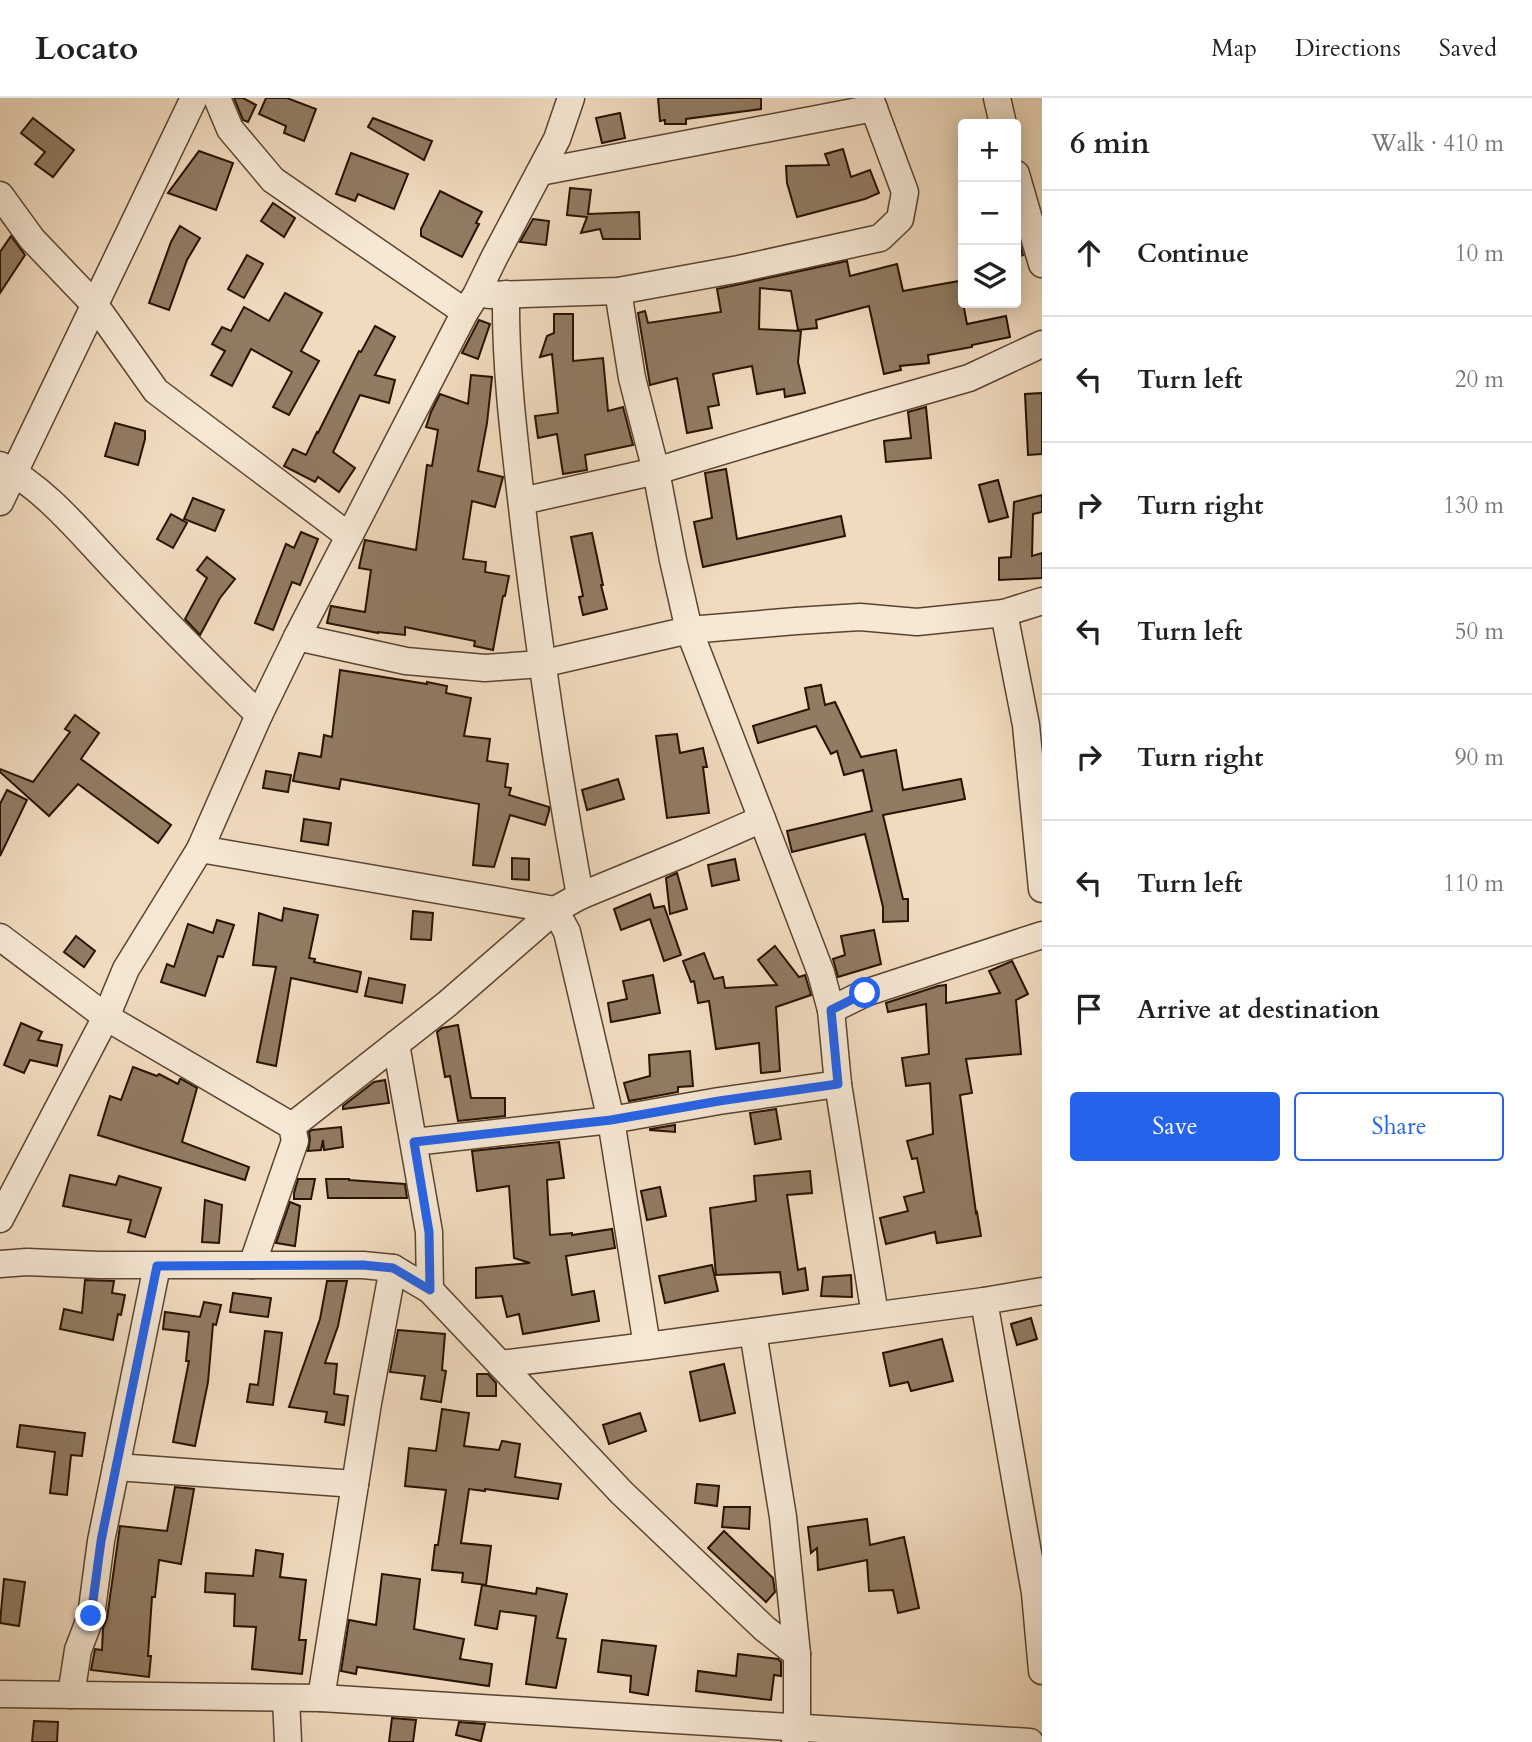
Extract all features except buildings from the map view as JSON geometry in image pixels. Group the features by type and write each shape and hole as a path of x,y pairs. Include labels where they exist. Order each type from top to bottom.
{"street":[{"path":"0,502 7,469 95,305 194,98"},
{"path":"217,98 230,129 273,180 471,303 506,294 618,291 739,269 880,238 900,219 905,192 872,103 540,172"},
{"path":"0,1219 106,1017 126,969 200,849 259,715 349,536 557,139 571,98"},
{"path":"997,98 1002,119"},
{"path":"1018,182 1042,264"},
{"path":"0,195 32,239 95,305 156,391 349,536"},
{"path":"618,291 632,378 656,471 690,631 821,973 831,1010 838,1084 875,1315"},
{"path":"506,294 505,341 513,433 541,664 580,896"},
{"path":"522,502 656,471 970,378 1042,344"},
{"path":"7,469 46,498 194,652 259,715"},
{"path":"298,637 406,662 485,668 541,664 690,631 860,617 917,622 1003,612 1042,601"},
{"path":"1003,612 1026,725 1042,889"},
{"path":"292,1126 447,1004 555,910 580,896 762,818"},
{"path":"200,849 555,910 568,932 611,1120 647,1346"},
{"path":"831,1010 865,993 1042,935"},
{"path":"0,937 106,1017 292,1126 295,1141 252,1265"},
{"path":"396,1044 429,1232 430,1290"},
{"path":"414,1142 611,1120 838,1084"},
{"path":"0,1264 363,1265 393,1268 430,1290 622,1493 765,1629 797,1654"},
{"path":"71,1695 78,1650 91,1616 101,1541 157,1266"},
{"path":"321,1698 368,1403 393,1268"},
{"path":"500,1364 984,1301 1042,1291"},
{"path":"984,1301 1035,1593 1042,1671"},
{"path":"753,1332 783,1517 797,1654 796,1735"},
{"path":"117,1467 355,1484"},
{"path":"0,1694 321,1698 796,1735 1030,1742"},
{"path":"286,1698 288,1742"}],"route":[{"path":"91,1616 101,1541 157,1266 363,1265 393,1268 430,1290 429,1232 414,1142 611,1120 838,1084 831,1010 865,993"}]}
